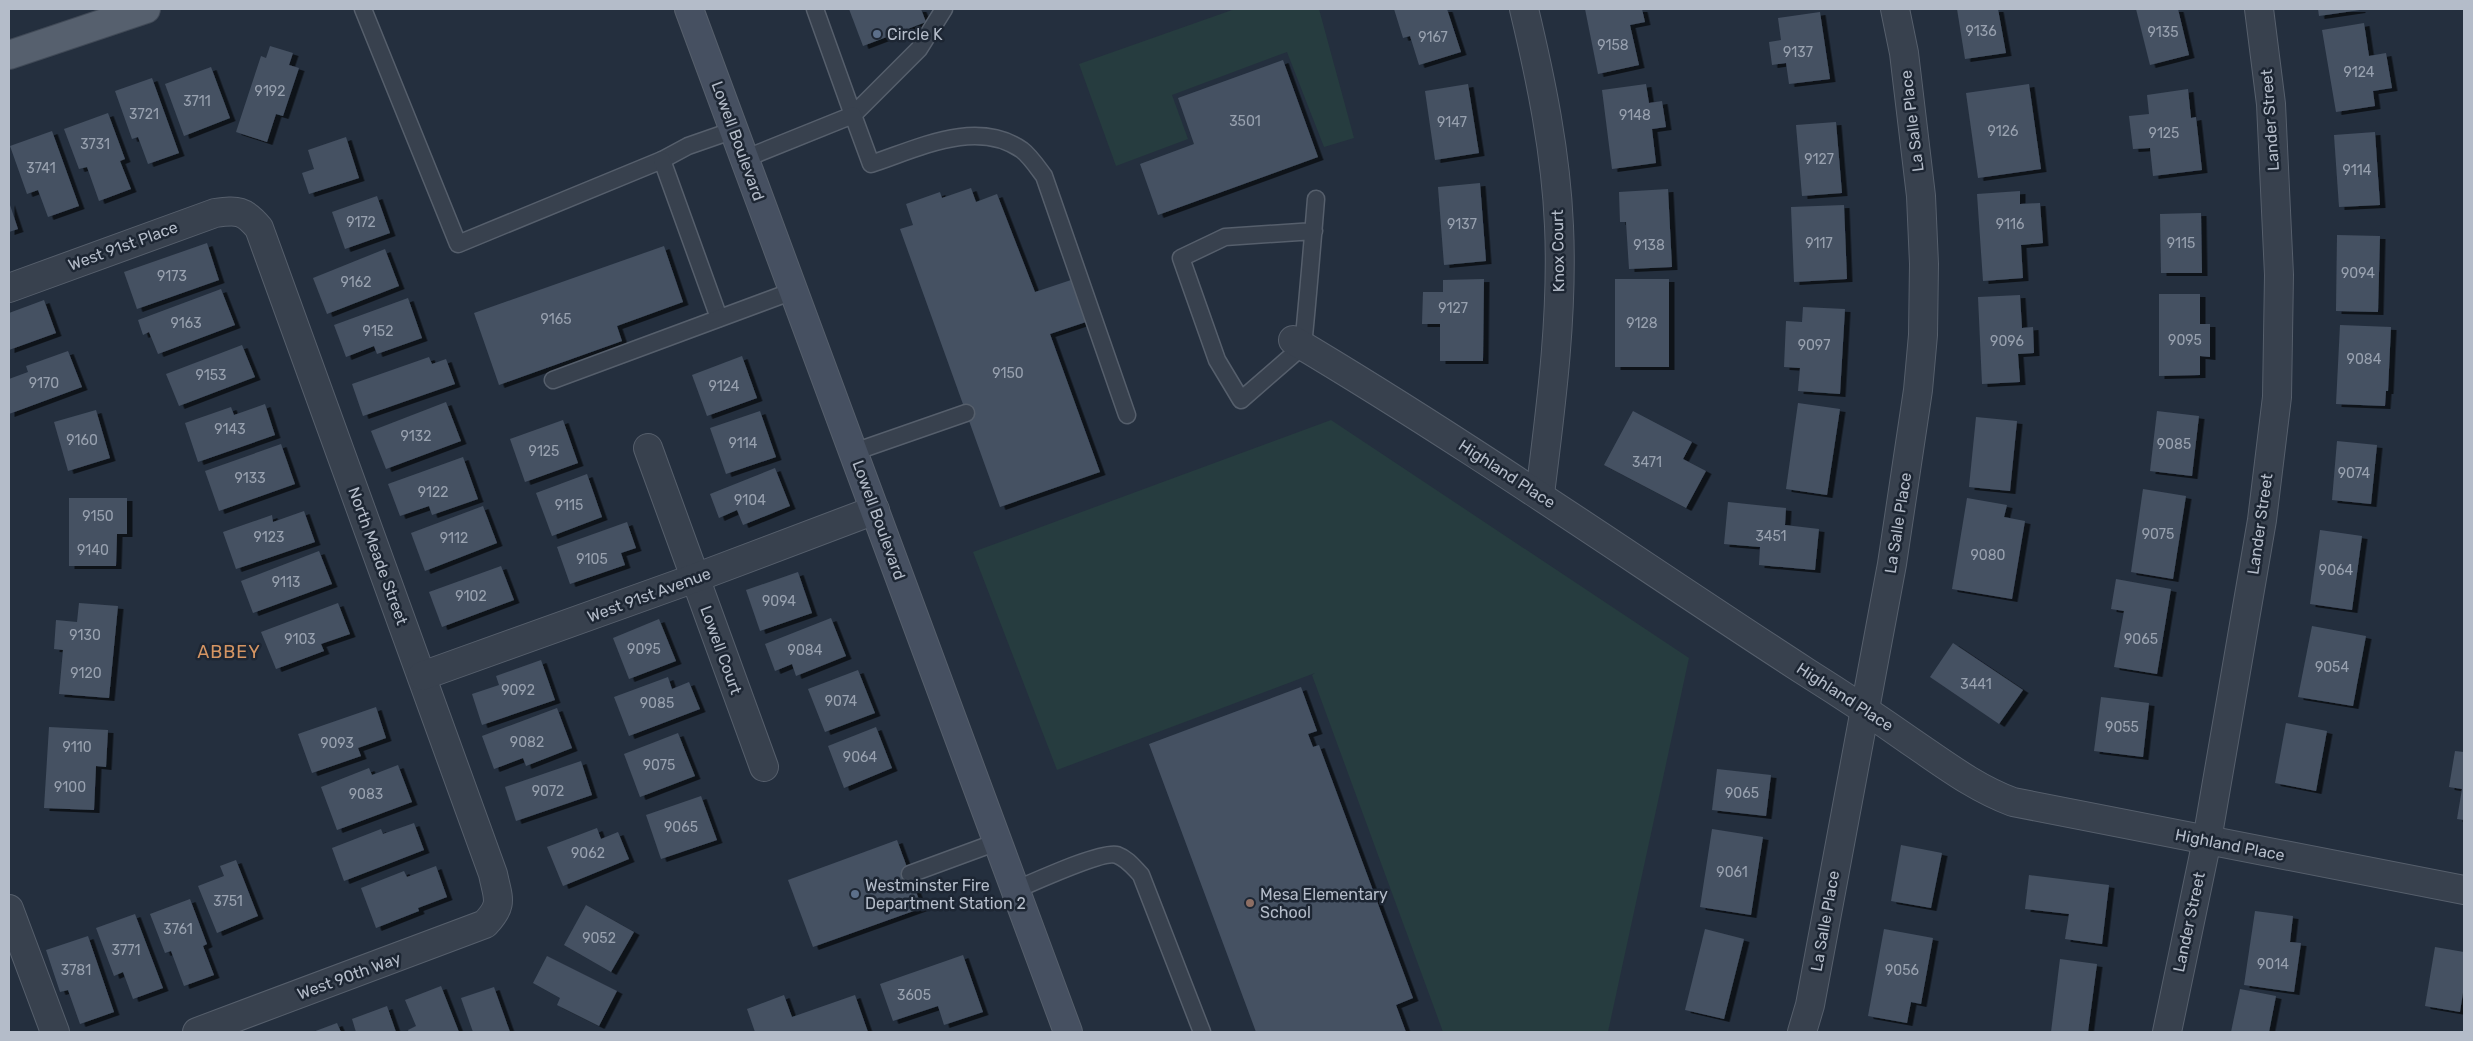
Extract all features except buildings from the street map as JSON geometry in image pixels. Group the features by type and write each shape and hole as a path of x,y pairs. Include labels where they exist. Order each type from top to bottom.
{"main road":[{"path":"9,55 146,9"}],"street":[{"name":"Lowell Boulevard","path":"690,9 1068,1032"},
{"name":"Knox Court","path":"1524,9 1551,147 1560,226 1559,314 1554,389 1540,494"},
{"name":"La Salle Place","path":"1802,1032 1810,1005 1892,564 1918,390 1923,335 1924,264 1921,196 1904,53 1895,9"},
{"name":"Lander Street","path":"2167,1032 2207,840 2262,520 2276,397 2279,275 2271,104 2259,9"},
{"name":"West 91st Place","path":"9,288 215,213 239,212"},
{"name":"North Meade Street","path":"239,212 248,215 259,228 493,874 499,903 497,912"},
{"name":"Highland Place","path":"1298,343 1540,494 1972,783 1999,797 2014,802 2464,890"},
{"name":"Lowell Court","path":"648,448 764,767"},
{"name":"West 91st Avenue","path":"422,676 695,578 875,510"},
{"path":"9,909 55,1032"},
{"name":"West 90th Way","path":"197,1032 472,930 486,924 497,912"}],"lane":[{"path":"363,9 458,244 662,160 688,146 734,130"},
{"path":"816,9 870,164 952,138 993,137 1022,150 1044,176 1127,415"},
{"path":"744,159 853,115 920,50 944,9"},
{"path":"662,160 719,318"},
{"path":"1314,230 1224,237 1181,258 1217,360 1241,400 1298,343 1314,230 1316,199"},
{"path":"553,380 793,291"},
{"path":"854,452 966,413"},
{"path":"910,874 997,842"},
{"path":"1015,890 1100,856 1116,854 1129,862 1141,876 1202,1032"}],"green space":[{"path":"1235,9 1319,9 1354,138 1324,147 1287,52 1172,95 1188,139 1116,166 1079,64"},
{"path":"1331,420 1689,658 1608,1032 1443,1032 1312,675 1315,673 1057,770 973,552"}],"place":[{"name":"Circle K","path":"877,34"},
{"name":"Westminster Fire Department Station 2","path":"855,894"},
{"name":"Mesa Elementary School","path":"1250,903"}],"district":[{"name":"ABBEY","path":"229,652"}]}
